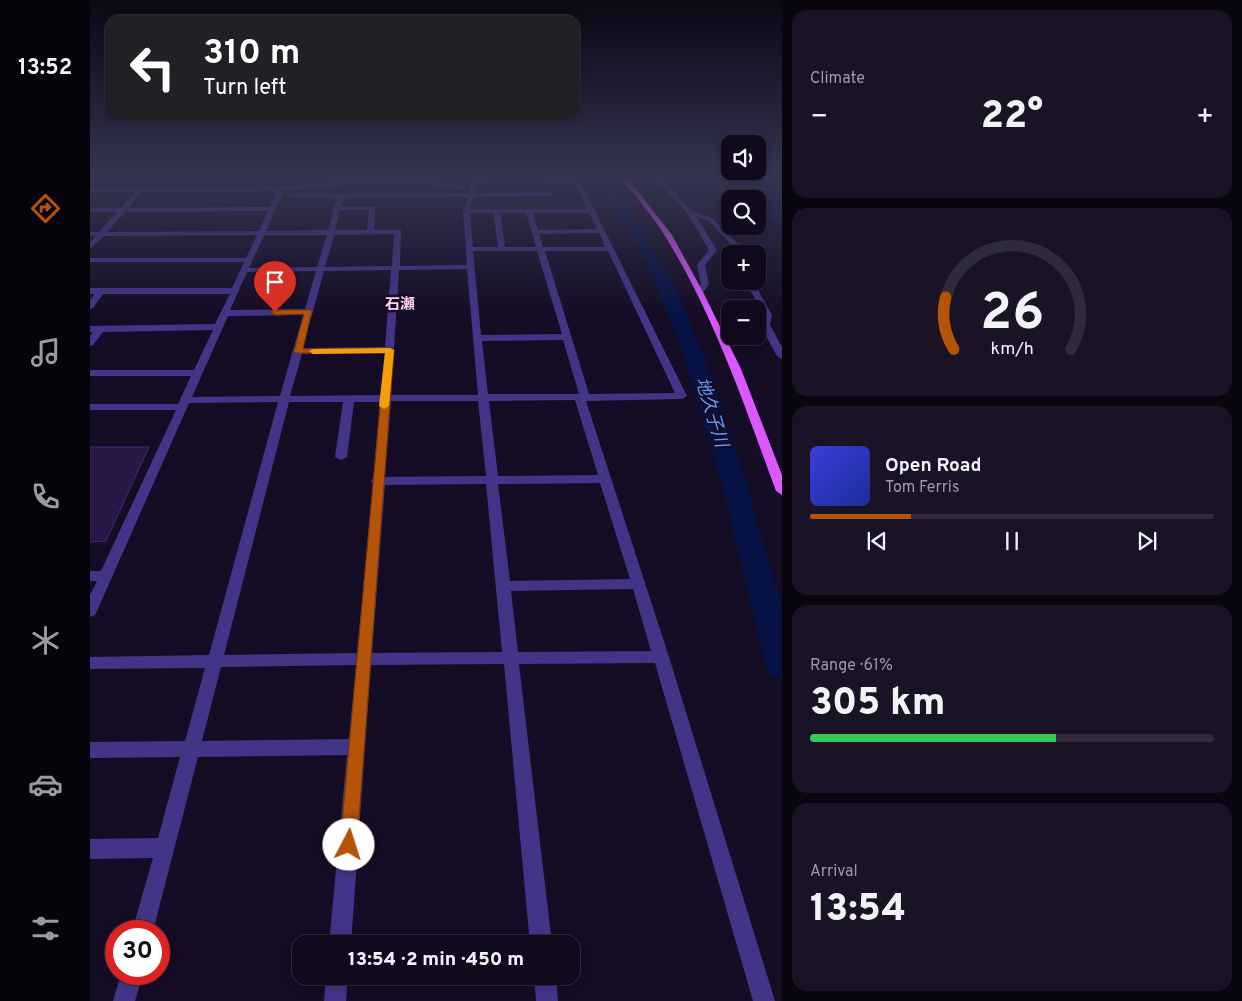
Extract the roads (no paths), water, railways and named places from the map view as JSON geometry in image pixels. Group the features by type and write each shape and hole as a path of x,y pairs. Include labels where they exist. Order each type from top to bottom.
{"main road":[{"path":"658,222 668,235 699,292 736,369 782,491"}],"street":[{"path":"90,247 113,222"},
{"path":"90,611 266,222"},
{"path":"146,920 333,222"},
{"path":"370,232 371,222"},
{"path":"467,222 476,338 541,935"},
{"path":"498,222 502,249"},
{"path":"531,222 541,249 606,479 764,1001"},
{"path":"90,407 385,398 682,396 597,222"},
{"path":"696,222 713,250 701,265 705,284 699,292"},
{"path":"713,222 735,245"},
{"path":"534,232 602,231"},
{"path":"90,234 398,232 394,268 390,350 377,481 341,935"},
{"path":"470,249 610,249"},
{"path":"90,260 249,260"},
{"path":"245,270 471,267"},
{"path":"755,290 768,315 766,325 782,356"},
{"path":"90,291 235,291"},
{"path":"90,306 101,291"},
{"path":"225,313 309,312"},
{"path":"90,343 95,329 218,328"},
{"path":"476,338 566,338"},
{"path":"298,351 390,350"},
{"path":"90,373 197,373"},
{"path":"341,457 349,399"},
{"path":"377,481 606,479"},
{"path":"90,576 106,576"},
{"path":"504,586 638,584"},
{"path":"90,663 661,657"},
{"path":"90,750 357,747"},
{"path":"90,849 166,848"},
{"path":"124,1001 129,985"},
{"path":"335,1001 336,985"},
{"path":"546,985 548,1001"}],"waterway":[{"name":"地久子川","path":"630,222 642,240 676,310 704,384 756,563 782,667"}],"district":[{"name":"石瀬","path":"400,304"}]}
